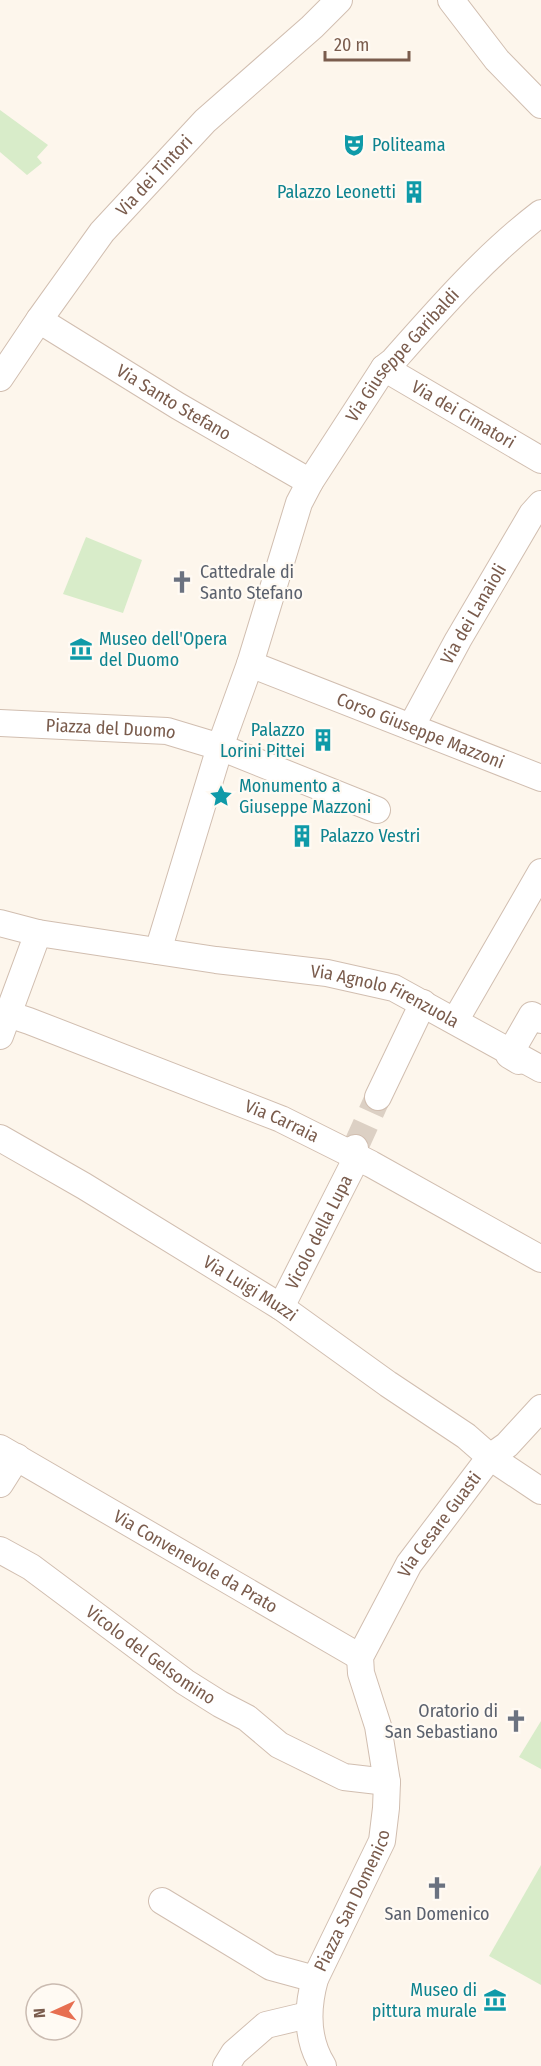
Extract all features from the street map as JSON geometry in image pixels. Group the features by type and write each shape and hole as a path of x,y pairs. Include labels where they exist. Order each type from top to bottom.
{"street":[{"name":"Via dei Tintori","path":"0,378 102,232 205,121 312,27 339,0"},
{"path":"451,0 497,60 541,105"},
{"name":"Via Giuseppe Garibaldi","path":"250,664 292,521 298,503 310,482 384,368 449,299 512,237 541,213"},
{"name":"Via Santo Stefano","path":"39,320 178,406 310,482"},
{"name":"Via dei Cimatori","path":"384,368 541,460"},
{"name":"Via dei Lanaioli","path":"411,727 458,640 532,514 541,504"},
{"path":"0,923 37,936 158,951 220,747 250,664"},
{"name":"Corso Giuseppe Mazzoni","path":"250,664 541,778"},
{"name":"Piazza del Duomo","path":"0,723 167,731 220,747 377,810"},
{"path":"455,1021 541,872"},
{"path":"4,1025 37,936"},
{"name":"Via Agnolo Firenzuola","path":"158,951 327,973 394,988 541,1069"},
{"path":"378,1097 423,1003"},
{"path":"541,1020 532,1015 509,1055 541,1074"},
{"name":"Via Carraia","path":"4,1025 29,1021 281,1119 354,1151 541,1259"},
{"name":"Via Luigi Muzzi","path":"0,1138 84,1186 281,1307 541,1491"},
{"name":"Vicolo della Lupa","path":"281,1307 353,1165 354,1151"},
{"name":"Via Cesare Guasti","path":"360,1657 409,1564 490,1457 507,1445 541,1408"},
{"path":"0,1484 16,1457"},
{"name":"Via Convenevole da Prato","path":"16,1457 360,1657"},
{"name":"Vicolo del Gelsomino","path":"0,1550 31,1567 185,1682 247,1718 279,1745 344,1777 387,1782"},
{"name":"Piazza San Domenico","path":"323,2066 312,2040 308,2015 310,1998 315,1979 382,1841 386,1808 387,1782 378,1726 361,1673 360,1657"},
{"path":"162,1901 271,1967 315,1979"},
{"path":"230,2060 266,2025 308,2015"}],"green space":[{"path":"0,110 48,145 37,157 42,163 27,175 0,152"},
{"path":"86,537 142,560 123,613 63,594"},
{"path":"541,1721 541,1769 519,1757"},
{"path":"541,1865 541,1985 489,1956"}],"tunnel":[{"path":"355,1148 378,1097"}],"place":[{"name":"Politeama","path":"354,145"},
{"name":"Palazzo Leonetti","path":"414,192"},
{"name":"Cattedrale di Santo Stefano","path":"182,582"},
{"name":"Museo dell'Opera del Duomo","path":"81,649"},
{"name":"Palazzo Lorini Pittei","path":"323,740"},
{"name":"Monumento a Giuseppe Mazzoni","path":"221,796"},
{"name":"Palazzo Vestri","path":"302,836"},
{"name":"Oratorio di San Sebastiano","path":"516,1721"},
{"name":"San Domenico","path":"437,1888"},
{"name":"Museo di pittura murale","path":"495,2000"}]}
